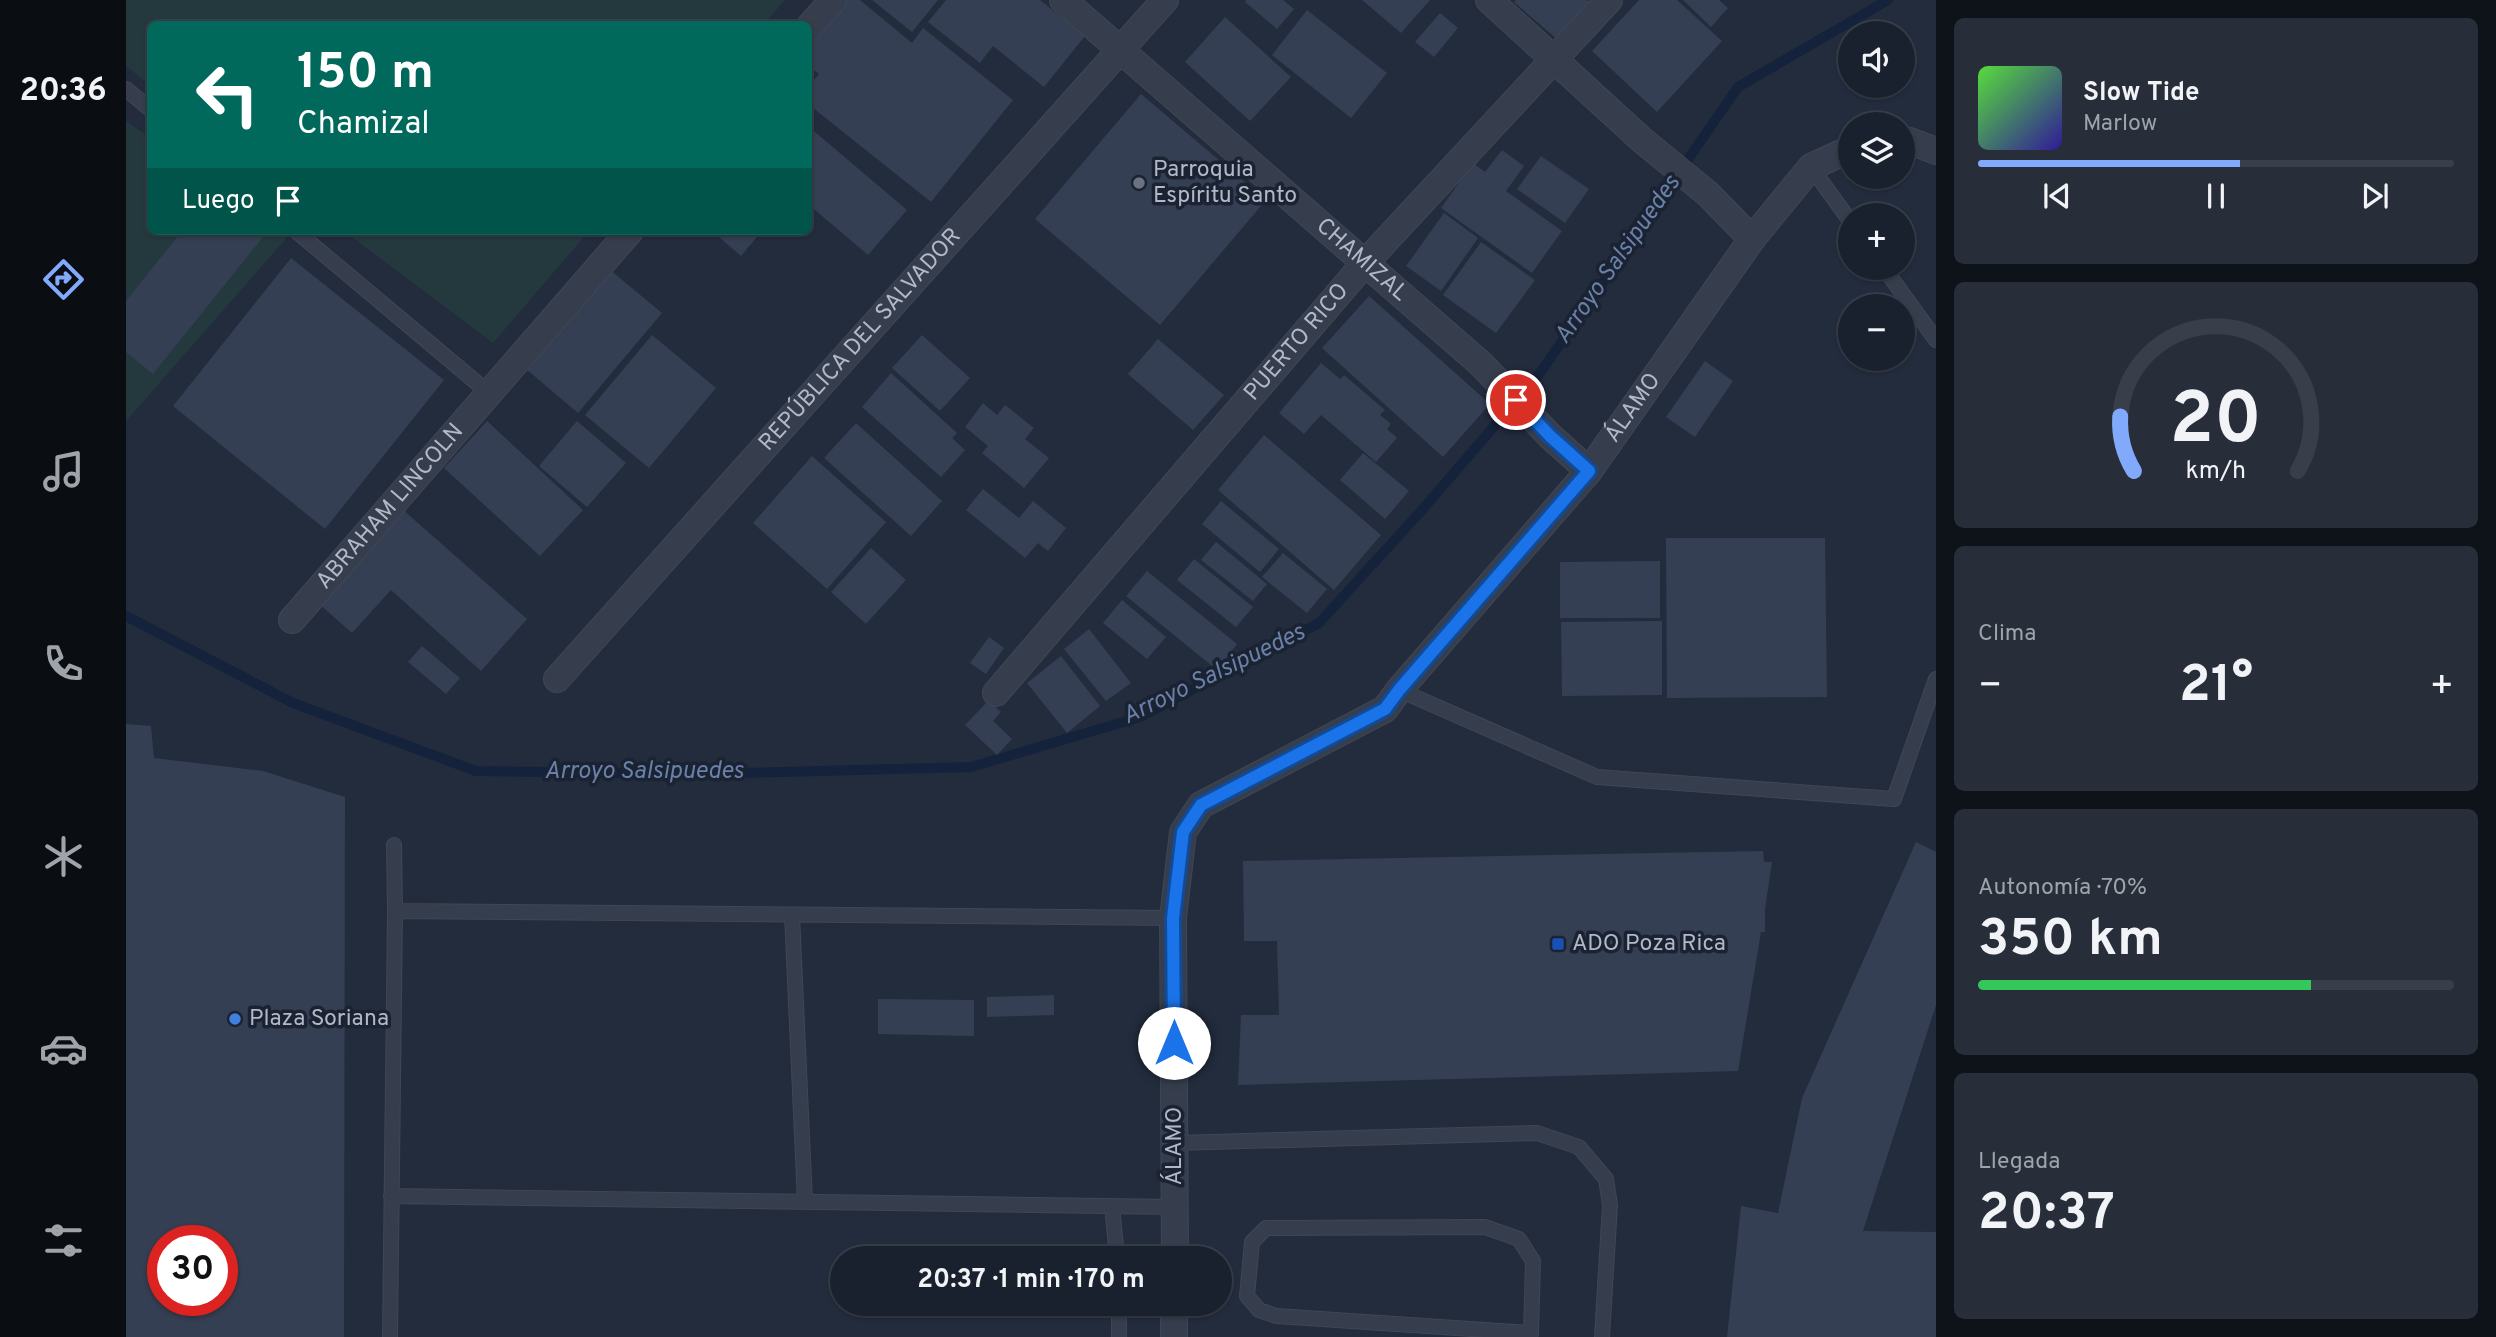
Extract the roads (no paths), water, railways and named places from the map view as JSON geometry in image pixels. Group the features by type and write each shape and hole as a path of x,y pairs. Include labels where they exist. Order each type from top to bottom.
{"street":[{"path":"812,24 833,0"},
{"name":"CHAMIZAL","path":"1063,0 1481,365 1550,436 1589,471"},
{"name":"REPÚBLICA DEL SALVADOR","path":"557,679 1165,0"},
{"path":"1489,0 1642,140 1707,194 1752,239"},
{"name":"PUERTO RICO","path":"996,693 1364,262 1609,0"},
{"path":"1915,143 1936,151"},
{"name":"ÁLAMO","path":"1175,1246 1173,918 1183,832 1201,805 1385,709 1589,471 1752,239 1811,167 1838,155"},
{"name":"ABRAHAM LINCOLN","path":"292,620 627,235"},
{"path":"1174,1316 1174,1337"}],"lane":[{"path":"126,89 147,106"},
{"path":"1811,167 1838,204"},
{"path":"301,235 489,393"},
{"path":"1893,280 1936,340"},
{"path":"1399,690 1597,777 1894,799 1936,680"},
{"path":"390,1337 394,845"},
{"path":"395,911 1173,918"},
{"path":"792,915 805,1202"},
{"path":"1175,1143 1537,1133 1579,1147 1606,1179 1610,1206 1602,1337"},
{"path":"391,1196 1175,1207"},
{"path":"1112,1206 1116,1246"},
{"path":"1485,1227 1519,1239 1533,1261 1530,1335 1276,1316 1259,1310 1247,1296 1252,1242 1266,1228 1485,1227"},
{"path":"1119,1316 1119,1337"}],"waterway":[{"name":"Arroyo Salsipuedes","path":"126,616 293,703 476,771 704,774 971,767 1140,717 1319,623 1422,510 1540,373 1738,87 1888,0"}],"place":[{"name":"Parroquia Espíritu Santo","path":"1139,183"},
{"name":"ADO Poza Rica","path":"1558,944"},
{"name":"Plaza Soriana","path":"235,1019"}]}
